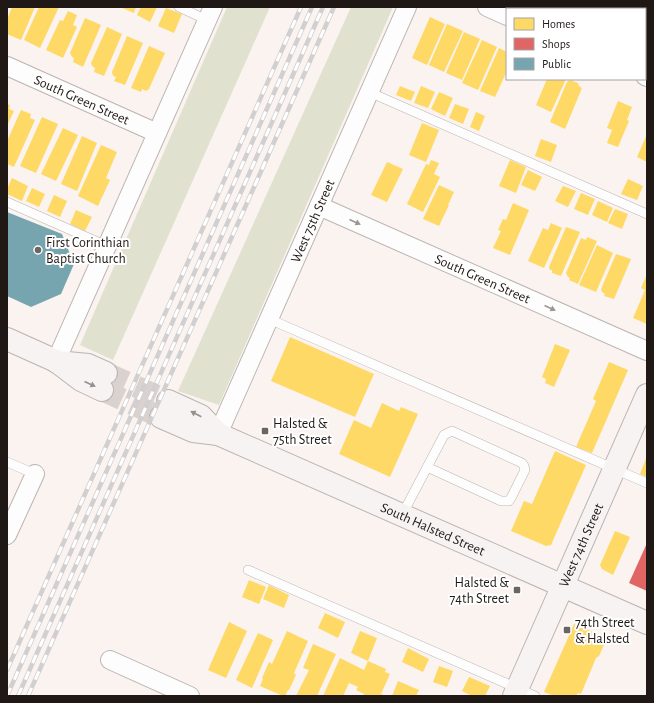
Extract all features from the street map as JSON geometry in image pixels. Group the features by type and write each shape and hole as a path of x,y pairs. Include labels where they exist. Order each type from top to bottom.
{"main road":[{"path":"7,339 56,361 88,365 104,382"},
{"name":"West 74th Street","path":"522,693 563,586 647,395"},
{"name":"South Halsted Street","path":"165,409 201,416 218,434 647,623"}],"street":[{"name":"West 75th Street","path":"218,434 407,7"},
{"path":"487,7 506,16"},
{"path":"56,361 210,13"},
{"name":"South Green Street","path":"7,66 157,133"},
{"name":"South Green Street","path":"319,206 647,351"},
{"path":"7,535 35,474"},
{"path":"110,660 190,696"}],"lane":[{"path":"179,7 210,13"},
{"path":"369,92 647,214"},
{"path":"7,202 107,246"},
{"path":"269,319 647,483"},
{"path":"402,515 427,467 444,435 452,431 522,463 525,470 511,498 509,501 505,502 427,467"},
{"path":"7,462 35,474"},
{"path":"248,570 522,693"}],"green space":[{"path":"227,7 270,7 113,360 80,345"},
{"path":"351,7 393,7 219,405 178,391"}],"building: Homes":[{"path":"12,7 35,7 21,40 7,34 7,20"},
{"path":"39,7 59,7 40,48 24,40"},
{"path":"120,7 136,7 134,13"},
{"path":"141,7 157,7 150,22 137,15"},
{"path":"600,7 618,7 618,8"},
{"path":"621,7 639,7 638,8"},
{"path":"166,8 182,14 174,33 158,26"},
{"path":"68,11 77,15 73,25 77,27 63,58 46,50 60,20 63,21"},
{"path":"430,17 445,24 427,65 412,58"},
{"path":"85,18 101,25 83,67 73,62 74,58 70,53"},
{"path":"447,24 463,31 444,72 429,65"},
{"path":"107,27 122,34 104,76 94,72 95,68 91,63"},
{"path":"464,32 480,39 462,80 446,73"},
{"path":"127,36 143,43 125,85 114,81 116,77 113,76 112,72"},
{"path":"482,40 497,47 478,90 462,83"},
{"path":"149,46 165,53 149,89 146,91 142,89 141,92 131,88"},
{"path":"499,48 506,52 506,73 495,97 480,91"},
{"path":"547,80 566,80 551,112 536,105"},
{"path":"570,80 578,83 582,88 565,129 550,122 567,82"},
{"path":"400,86 415,92 411,101 396,95"},
{"path":"421,86 435,92 428,108 414,103"},
{"path":"439,92 453,98 445,116 431,109"},
{"path":"618,101 632,107 627,120 629,121 618,147 607,143 612,130 607,128"},
{"path":"7,104 10,105 9,109 14,111 7,126"},
{"path":"455,104 469,109 463,124 449,118"},
{"path":"21,110 31,114 30,118 35,120 14,167 7,164 7,141"},
{"path":"476,112 485,116 479,131 470,127"},
{"path":"42,117 58,124 36,173 20,166"},
{"path":"422,123 439,130 426,162 409,155"},
{"path":"63,128 78,135 56,181 41,174"},
{"path":"647,134 647,162 637,157"},
{"path":"82,136 97,143 77,191 61,184"},
{"path":"541,139 557,145 551,162 535,156"},
{"path":"101,145 117,152 106,178 110,180 98,206 78,196"},
{"path":"431,160 439,163 434,174 440,177 423,212 407,204 426,164 429,165"},
{"path":"510,160 526,167 516,193 499,186"},
{"path":"387,162 403,169 387,202 371,195"},
{"path":"528,170 542,177 535,191 521,185"},
{"path":"12,178 28,186 22,201 7,194 7,189"},
{"path":"628,179 643,186 637,200 621,194"},
{"path":"439,185 454,192 439,226 423,219"},
{"path":"563,186 576,191 568,207 555,201"},
{"path":"32,188 45,194 39,207 26,201"},
{"path":"581,193 595,199 588,215 574,209"},
{"path":"54,195 67,201 60,217 47,211"},
{"path":"598,201 613,208 607,222 592,215"},
{"path":"513,203 529,210 510,255 493,248 501,231 498,230 503,219 506,220"},
{"path":"615,209 628,214 622,229 608,223"},
{"path":"76,210 92,217 85,231 70,224"},
{"path":"551,223 562,228 544,268 528,261 543,228 548,230"},
{"path":"566,227 580,232 561,276 552,273 552,270 550,270 549,267"},
{"path":"587,237 597,241 578,284 569,280 570,278 566,273 581,238 586,240"},
{"path":"597,245 613,253 596,292 579,285"},
{"path":"616,254 631,259 614,299 604,296 605,294 601,289"},
{"path":"647,274 647,324 633,318 645,290 641,288"},
{"path":"290,337 374,374 355,417 271,381"},
{"path":"555,344 570,350 554,387 545,383 546,379 542,377"},
{"path":"609,362 628,370 592,453 576,447 596,401 593,399"},
{"path":"382,403 399,411 401,407 418,414 390,477 339,454 354,420 371,428"},
{"path":"555,451 586,465 551,545 546,546 511,531 524,501 532,504"},
{"path":"647,456 647,477 640,474"},
{"path":"615,531 630,537 613,575 602,569 600,565"},
{"path":"249,580 266,587 259,604 242,597"},
{"path":"269,585 289,595 284,608 263,599"},
{"path":"325,613 345,622 338,638 318,628"},
{"path":"229,622 247,631 226,678 208,670"},
{"path":"574,624 607,638 599,656 596,658 581,694 578,693 576,696 554,696 544,692"},
{"path":"287,631 308,641 294,673 296,675 289,690 285,696 283,696 260,686 269,662 272,664"},
{"path":"360,631 377,638 368,661 351,653"},
{"path":"258,633 273,640 252,688 236,680"},
{"path":"313,644 336,654 317,696 296,696 309,670 303,668"},
{"path":"408,648 429,659 423,672 402,662"},
{"path":"340,658 364,670 368,661 386,669 385,672 390,674 381,694 386,696 363,696 364,694 356,690 358,687 349,683 343,696 323,696"},
{"path":"439,666 453,671 447,687 433,682"},
{"path":"469,677 490,686 485,696 472,696 462,691"},
{"path":"398,681 419,690 416,696 392,696"}],"building: Shops":[{"path":"647,543 647,591 629,583"}],"building: Public":[{"name":"First Corinthian Baptist Church","path":"7,212 62,234 74,264 61,294 31,307 7,296"}],"tunnel":[{"path":"106,373 168,401"},
{"path":"102,390 161,417"}],"railway":[{"path":"7,670 301,7"},
{"path":"7,696 312,7"},
{"path":"18,696 323,7"},
{"path":"28,696 334,7"}],"place":[{"name":"First Corinthian Baptist Church","path":"38,250"},
{"name":"Halsted & 75th Street","path":"265,431"},
{"name":"Halsted & 74th Street","path":"517,590"},
{"name":"74th Street & Halsted","path":"567,630"}]}
